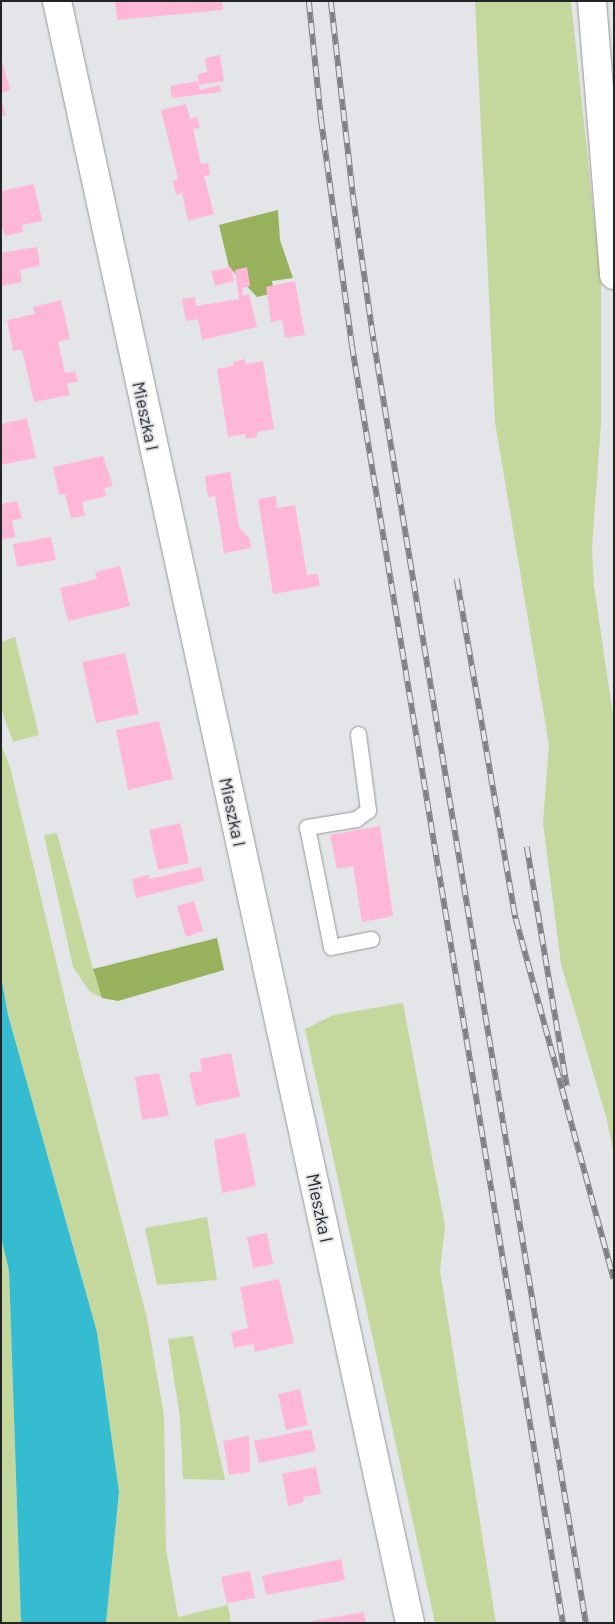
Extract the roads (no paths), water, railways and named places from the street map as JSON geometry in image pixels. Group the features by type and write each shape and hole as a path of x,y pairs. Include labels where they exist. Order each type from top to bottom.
{"street":[{"name":"Mieszka I","path":"56,1 410,1623"},
{"path":"592,1 614,275"}],"lane":[{"path":"358,734 368,810 356,819 307,827 331,947 371,939"}],"water":[{"path":"1,975 8,1015 97,1332 119,1492 106,1623 21,1623 9,1271 1,1237"}],"railway":[{"path":"309,1 321,118 352,345 563,1623"},
{"path":"331,1 353,195 374,342 586,1623"},
{"path":"457,579 516,919 614,1279"},
{"path":"527,847 567,1087"}]}
